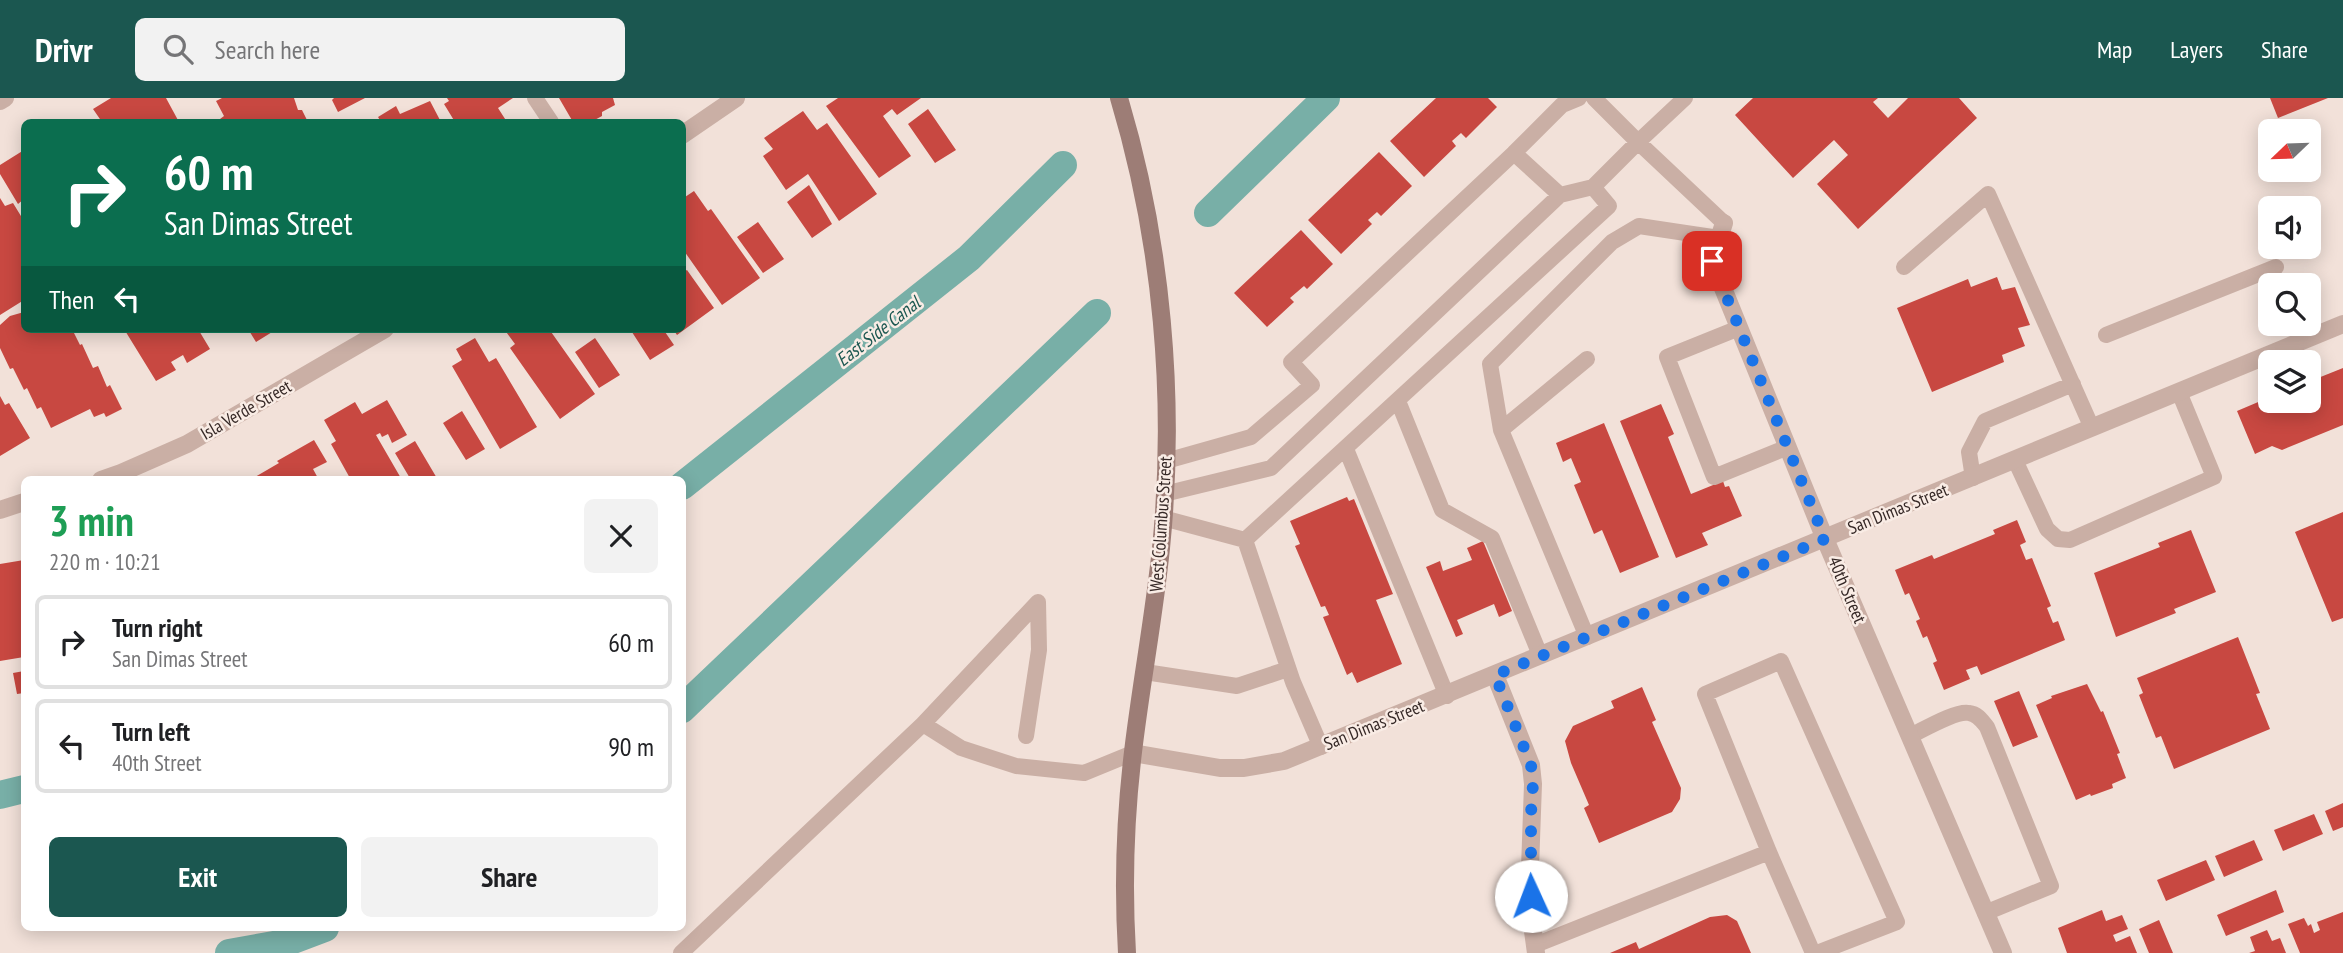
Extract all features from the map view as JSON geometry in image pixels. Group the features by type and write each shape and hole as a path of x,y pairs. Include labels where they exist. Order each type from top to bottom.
{"main road":[{"name":"West Columbus Street","path":"1119,98 1144,201 1158,287 1165,374 1166,461 1155,600 1133,753 1126,838 1127,953"}],"street":[{"path":"0,101 5,98"},
{"path":"686,132 736,98"},
{"name":"40th Street","path":"1721,231 1712,261 1825,539 2003,953"},
{"name":"San Dimas Street","path":"1133,753 1220,768 1244,768 1284,761 2343,324"},
{"name":"Isla Verde Street","path":"112,476 187,444 379,333"},
{"path":"0,510 21,503"},
{"path":"1495,675 1531,765 1533,784 1530,868 1536,949"}],"lane":[{"path":"535,98 549,119"},
{"path":"1166,461 1251,438 1312,385 1291,362 1562,105 1579,98"},
{"path":"1594,98 1721,231"},
{"path":"1164,494 1271,468 1560,195 1593,187 1685,98"},
{"path":"1514,153 1560,195"},
{"path":"1245,540 1609,206 1593,187"},
{"path":"1903,267 1988,194 2092,428"},
{"path":"1587,637 1501,430 1490,364 1612,242 1639,226 1721,231"},
{"path":"2106,335 2276,267"},
{"path":"1739,328 1667,357 1714,477 1788,447"},
{"path":"1501,430 1587,359"},
{"path":"1973,478 1969,452 1985,421 2073,384"},
{"path":"2015,460 2047,529 2058,539 2070,540 2214,477 2179,392"},
{"path":"1398,401 1442,510 1492,538 1540,655"},
{"path":"1346,449 1447,696"},
{"path":"1163,518 1245,540"},
{"path":"1245,540 1288,669 1321,747"},
{"path":"681,953 923,724 1038,602 1039,650 1026,736"},
{"path":"1781,661 1898,922 1815,953 1769,852 1705,694 1781,661"},
{"path":"1145,672 1237,685 1288,669"},
{"path":"1910,736 1961,713 1971,713 1980,718 1987,727 2050,886 1985,913"},
{"path":"923,724 961,748 1016,766 1084,773 1133,753"},
{"path":"1536,949 1769,852"}],"building":[{"path":"111,98 166,98 177,119 100,119 93,109"},
{"path":"222,98 294,98 298,110 302,110 306,119 220,119 224,116 216,101"},
{"path":"365,98 338,112 332,100"},
{"path":"447,98 513,98 498,108 505,119 453,119 444,104 449,101"},
{"path":"559,98 613,98 615,105 602,112 602,116 596,119 571,119"},
{"path":"838,98 921,98 897,115 892,109 883,116 911,156 879,178 826,106"},
{"path":"1436,98 1488,98 1497,107 1466,138 1461,133 1452,141 1456,146 1424,177 1390,141"},
{"path":"1753,98 1878,98 1873,102 1888,118 1908,98 1959,98 1977,118 1858,229 1817,184 1848,155 1834,140 1793,178 1735,115"},
{"path":"2270,98 2328,98 2278,118"},
{"path":"430,101 439,119 378,117 396,106 400,114"},
{"path":"928,109 956,150 935,163 908,124"},
{"path":"803,111 817,130 827,123 877,194 839,221 808,174 786,190 763,156 773,149 764,138"},
{"path":"21,152 21,202 18,204 0,174 0,165"},
{"path":"1379,152 1412,186 1381,216 1377,212 1368,220 1372,224 1341,254 1308,220"},
{"path":"809,185 832,224 812,238 787,202"},
{"path":"694,191 708,211 711,209 760,278 722,305 686,254 686,196"},
{"path":"0,198 5,206 13,203 21,216 21,302 0,315"},
{"path":"758,222 784,259 763,273 737,237"},
{"path":"1301,230 1333,264 1307,289 1304,286 1290,298 1294,302 1267,327 1234,293"},
{"path":"686,270 687,270 714,308 686,328"},
{"path":"1997,277 2002,290 2015,287 2030,325 2018,328 2025,346 2002,355 2004,362 1932,392 1897,308 1968,279 1971,287"},
{"path":"21,313 21,333 74,333 93,368 98,366 107,387 110,385 122,409 106,417 104,413 94,417 90,409 51,428 41,407 37,409 27,388 24,390 13,368 10,369 0,348 0,325 10,316"},
{"path":"126,333 200,333 210,349 187,363 183,355 171,362 176,370 156,381"},
{"path":"250,333 271,333 256,342"},
{"path":"507,333 552,333 595,394 560,419 510,348 515,344"},
{"path":"633,333 666,333 674,345 650,360"},
{"path":"475,338 489,362 496,358 537,427 500,449 452,366 462,360 456,349"},
{"path":"595,338 620,375 599,388 575,352"},
{"path":"2343,368 2343,425 2282,450 2272,446 2255,454 2237,411 2258,402 2258,413 2321,413 2321,377"},
{"path":"0,396 5,405 9,403 30,438 0,456"},
{"path":"387,400 407,435 392,443 388,434 382,437 380,433 376,435 400,476 349,476 331,444 336,441 324,420 355,402 362,414"},
{"path":"1661,404 1674,434 1668,437 1691,494 1723,481 1725,487 1729,486 1742,516 1702,533 1708,545 1676,558 1620,421"},
{"path":"462,411 485,449 466,460 443,423"},
{"path":"1604,423 1659,557 1620,573 1602,530 1594,534 1574,485 1581,482 1571,458 1563,462 1556,443"},
{"path":"314,440 327,462 313,469 317,476 257,476 279,463 277,461"},
{"path":"415,441 436,476 409,476 395,453"},
{"path":"1347,497 1349,501 1354,499 1393,594 1376,600 1402,664 1357,683 1352,672 1347,675 1323,617 1329,615 1325,606 1321,607 1295,546 1300,544 1290,521"},
{"path":"2343,512 2343,618 2332,622 2295,532"},
{"path":"2017,520 2026,542 2020,545 2026,560 2032,558 2051,606 2047,608 2053,623 2058,621 2065,640 1981,675 1977,666 1966,670 1970,679 1944,690 1933,663 1937,661 1927,636 1923,638 1916,621 1920,619 1909,593 1905,595 1895,570 1932,555 1934,559 1995,534 1993,530"},
{"path":"2191,530 2216,592 2174,609 2176,613 2116,637 2094,573 2160,547 2158,543"},
{"path":"1483,541 1512,611 1499,617 1494,604 1457,620 1463,634 1456,637 1426,567 1440,561 1443,571 1472,560 1467,548"},
{"path":"21,560 21,658 0,661 0,564"},
{"path":"2238,637 2260,693 2256,694 2270,729 2174,769 2161,736 2156,738 2139,695 2143,693 2137,678"},
{"path":"21,672 21,693 17,694 13,673"},
{"path":"2087,684 2101,712 2103,711 2120,753 2117,754 2126,778 2112,784 2113,788 2076,800 2036,705 2052,698 2051,696"},
{"path":"1642,687 1656,720 1652,722 1681,788 1680,799 1672,812 1599,843 1584,808 1589,805 1571,763 1565,741 1573,726 1614,708 1611,701"},
{"path":"2019,691 2038,737 2013,747 1994,701"},
{"path":"2343,803 2343,827 2333,831 2325,811"},
{"path":"2314,814 2323,834 2283,851 2274,830"},
{"path":"2254,840 2263,860 2224,877 2215,856"},
{"path":"2206,860 2215,880 2166,901 2157,880"},
{"path":"2276,890 2284,912 2226,936 2217,915"},
{"path":"2102,910 2106,921 2122,915 2128,929 2113,935 2116,942 2130,936 2137,953 2067,953 2058,928"},
{"path":"2343,912 2343,953 2300,953 2288,924 2304,918 2308,926 2311,924 2314,933 2320,930 2317,922"},
{"path":"1727,915 1737,921 1751,953 1610,953 1636,942 1639,949 1710,917"},
{"path":"2159,920 2173,953 2149,953 2139,929"},
{"path":"2267,930 2272,941 2280,938 2286,953 2249,953 2255,951 2250,937"}],"waterway":[{"path":"1208,213 1326,98"},
{"name":"East Side Canal","path":"686,483 969,258 1063,165"},
{"path":"686,705 1097,313"},
{"name":"East Side Canal","path":"0,795 21,790"},
{"path":"229,953 285,943 317,931"}],"route":[{"path":"1531,896 1531,765 1495,675 1825,539 1712,261"}]}
